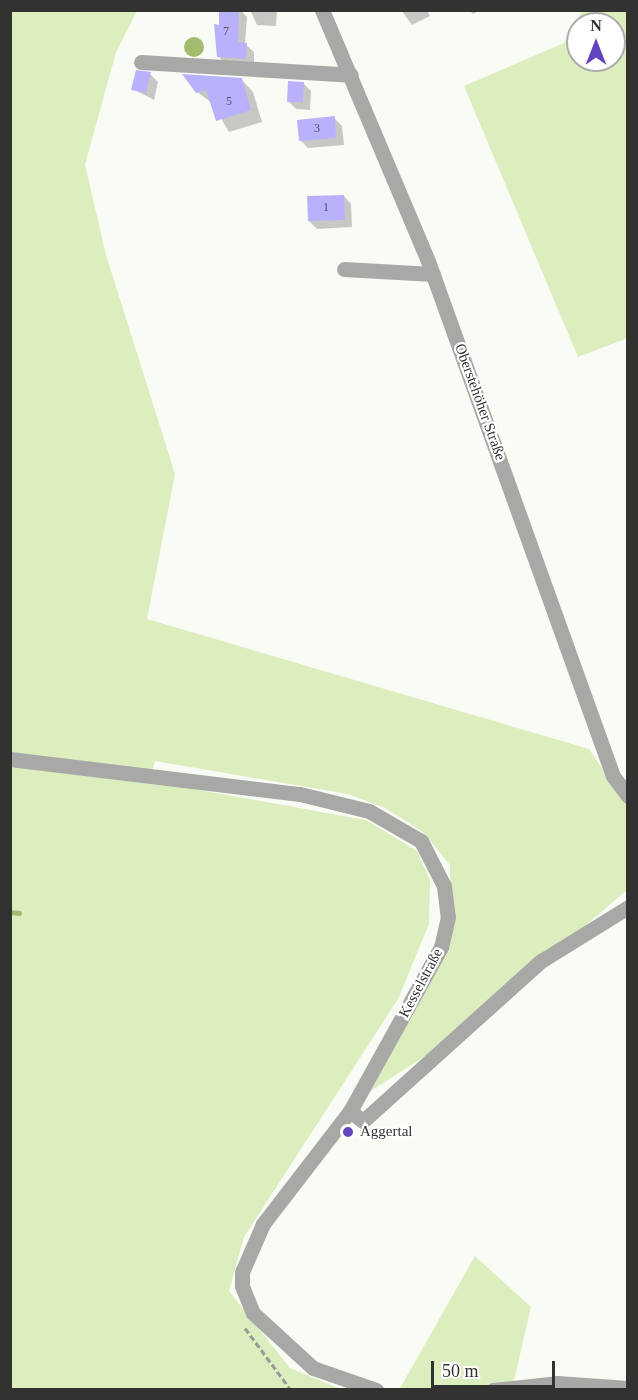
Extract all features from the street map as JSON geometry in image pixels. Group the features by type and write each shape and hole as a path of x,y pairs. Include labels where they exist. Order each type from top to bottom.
{"street":[{"name":"Oberstehöher Straße","path":"322,10 433,274 613,776 627,796"},
{"path":"141,62 351,75"},
{"path":"344,269 433,274"},
{"name":"Kesselstraße","path":"10,759 300,794 369,811 421,841 444,886 448,917 441,947 350,1111 263,1224 242,1272 242,1286 253,1313 313,1368 376,1389"},
{"path":"350,1111 363,1121 541,961 627,907"},
{"path":"493,1389 557,1383 627,1388"}],"shaded area":[{"path":"10,11 137,11 116,52 85,165 106,255 175,474 147,619 589,749 627,805 627,890 455,1037 366,1094 450,930 450,865 423,832 385,808 348,794 155,761 149,781 366,820 417,851 430,880 429,924 398,999 244,1237 229,1291 290,1368 341,1389 11,1389"},
{"path":"627,11 628,338 578,357 464,86 564,43 566,39 566,72 626,72 626,12 581,12"},
{"path":"190,37 198,37 204,43 204,51 198,57 190,57 184,51 184,43"},
{"path":"475,1256 531,1307 512,1389 399,1390"}],"building":[{"path":"219,10 239,10 238,42 247,43 246,59 217,57 214,24 219,25"},
{"path":"136,70 151,72 146,93 131,90"},
{"path":"182,74 242,78 251,110 216,121 206,90 196,93"},
{"path":"288,81 304,82 303,102 287,102"},
{"path":"335,116 336,138 299,141 297,120"},
{"path":"344,195 345,220 308,221 307,196"}],"waterway":[{"path":"10,912 19,913"}],"place":[{"name":"Aggertal","path":"348,1132"}]}
